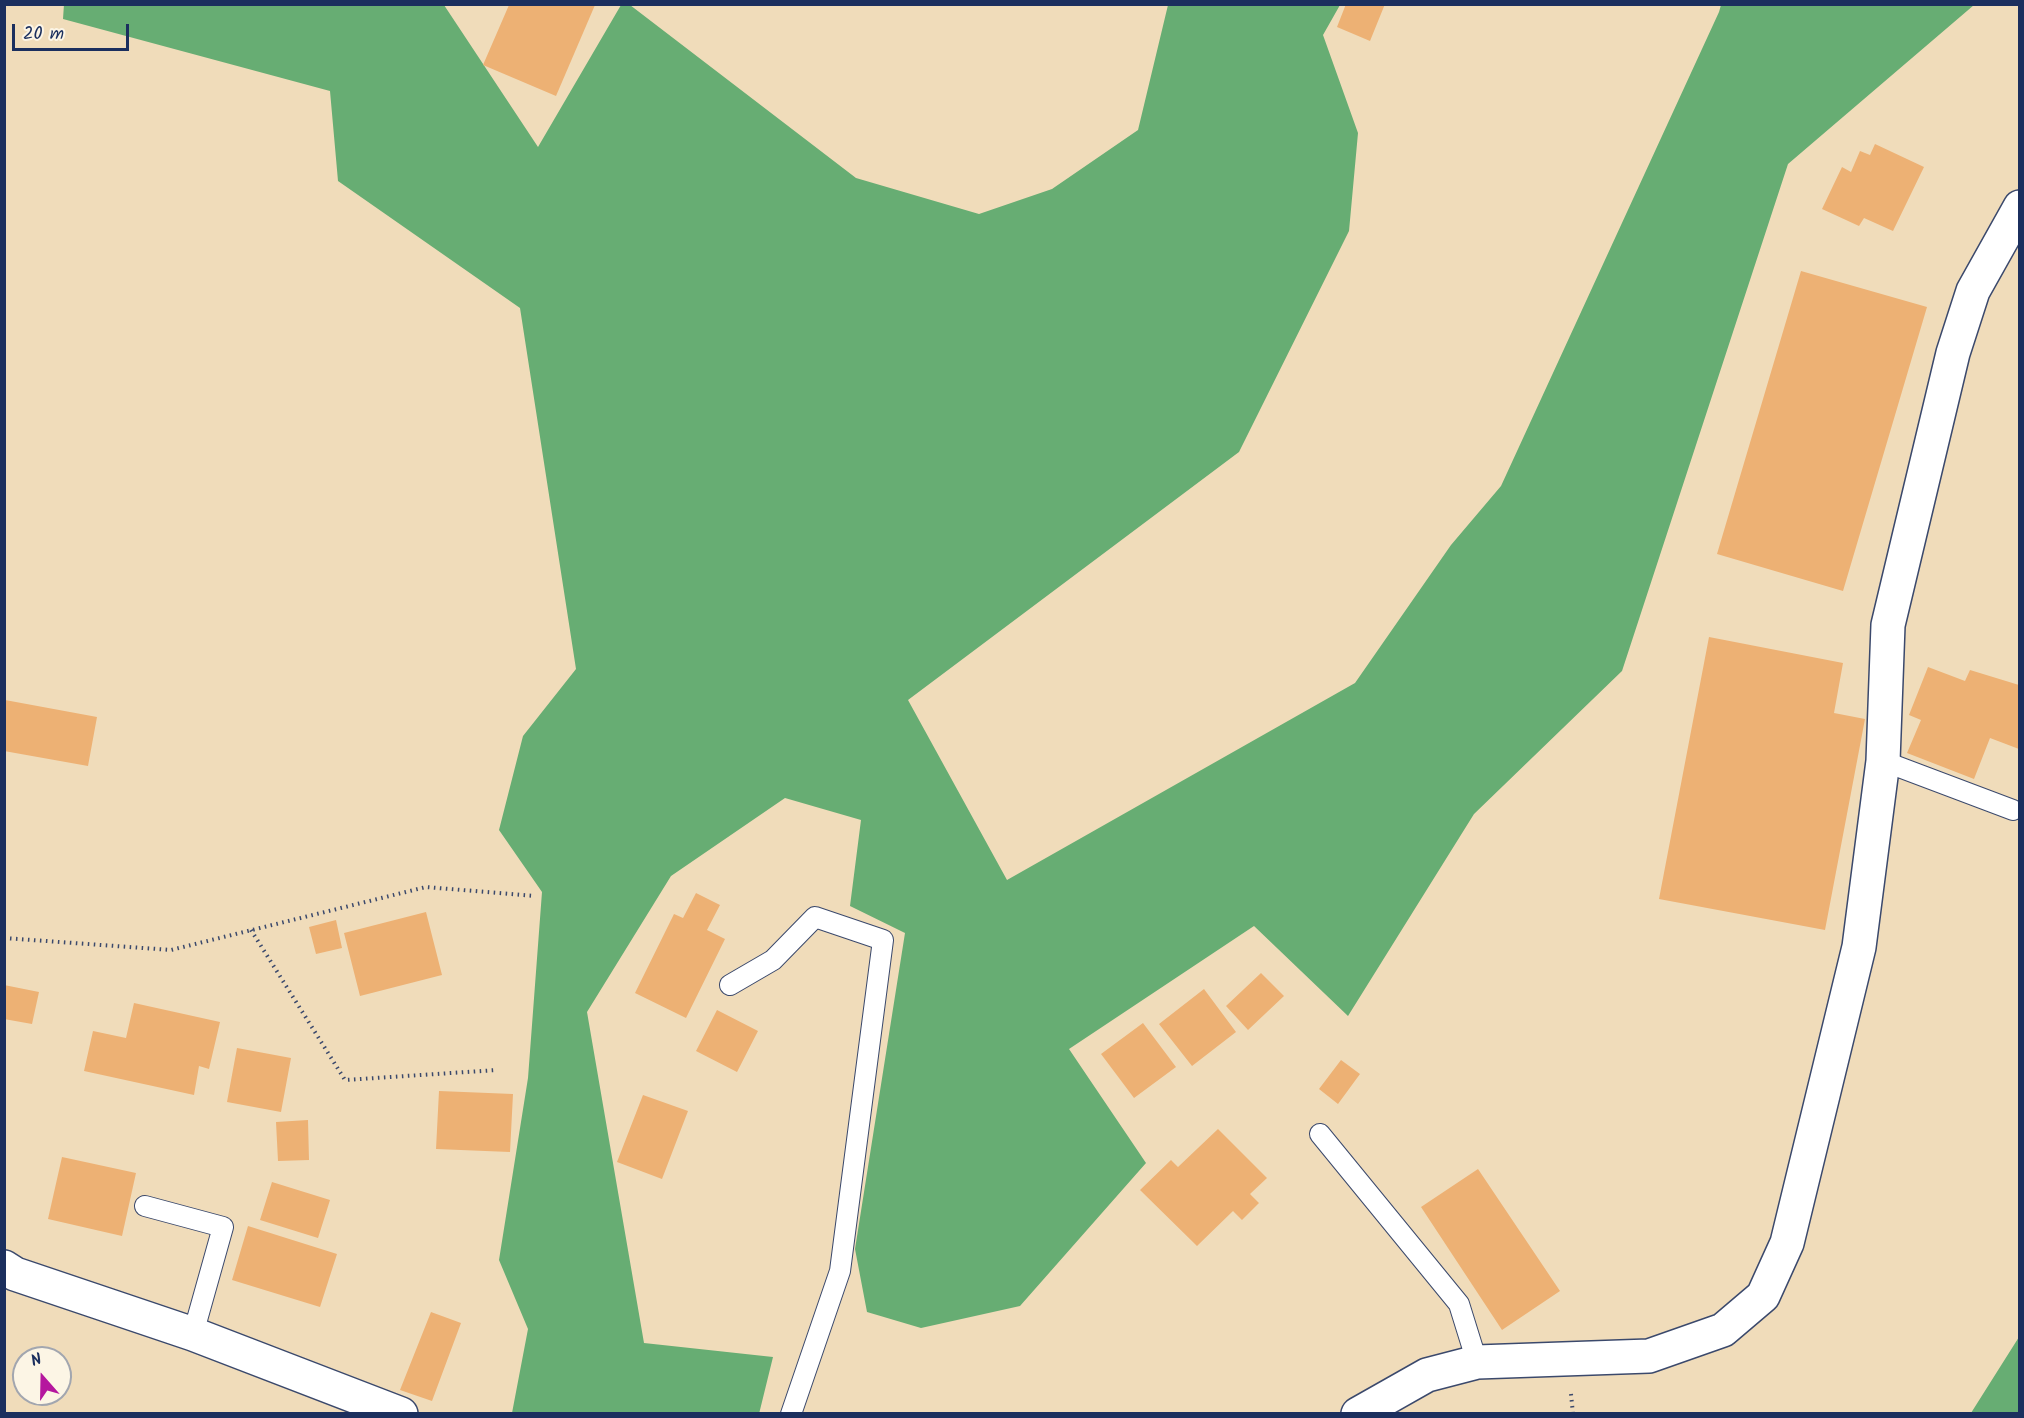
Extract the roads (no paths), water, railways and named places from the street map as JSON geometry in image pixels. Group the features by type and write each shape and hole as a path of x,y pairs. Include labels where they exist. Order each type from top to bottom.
{"street":[{"path":"1358,1413 1428,1375 1477,1362 1649,1356 1723,1330 1763,1296 1786,1243 1859,947 1883,761 1888,625 1953,352 1973,291 2019,207"},
{"path":"4,1267 15,1274 193,1334 401,1413"}],"lane":[{"path":"1883,761 2013,810"},
{"path":"730,985 773,960 815,917 883,940 840,1271 791,1413"},
{"path":"1320,1134 1459,1304 1477,1362"},
{"path":"145,1206 223,1227 193,1334"}]}
